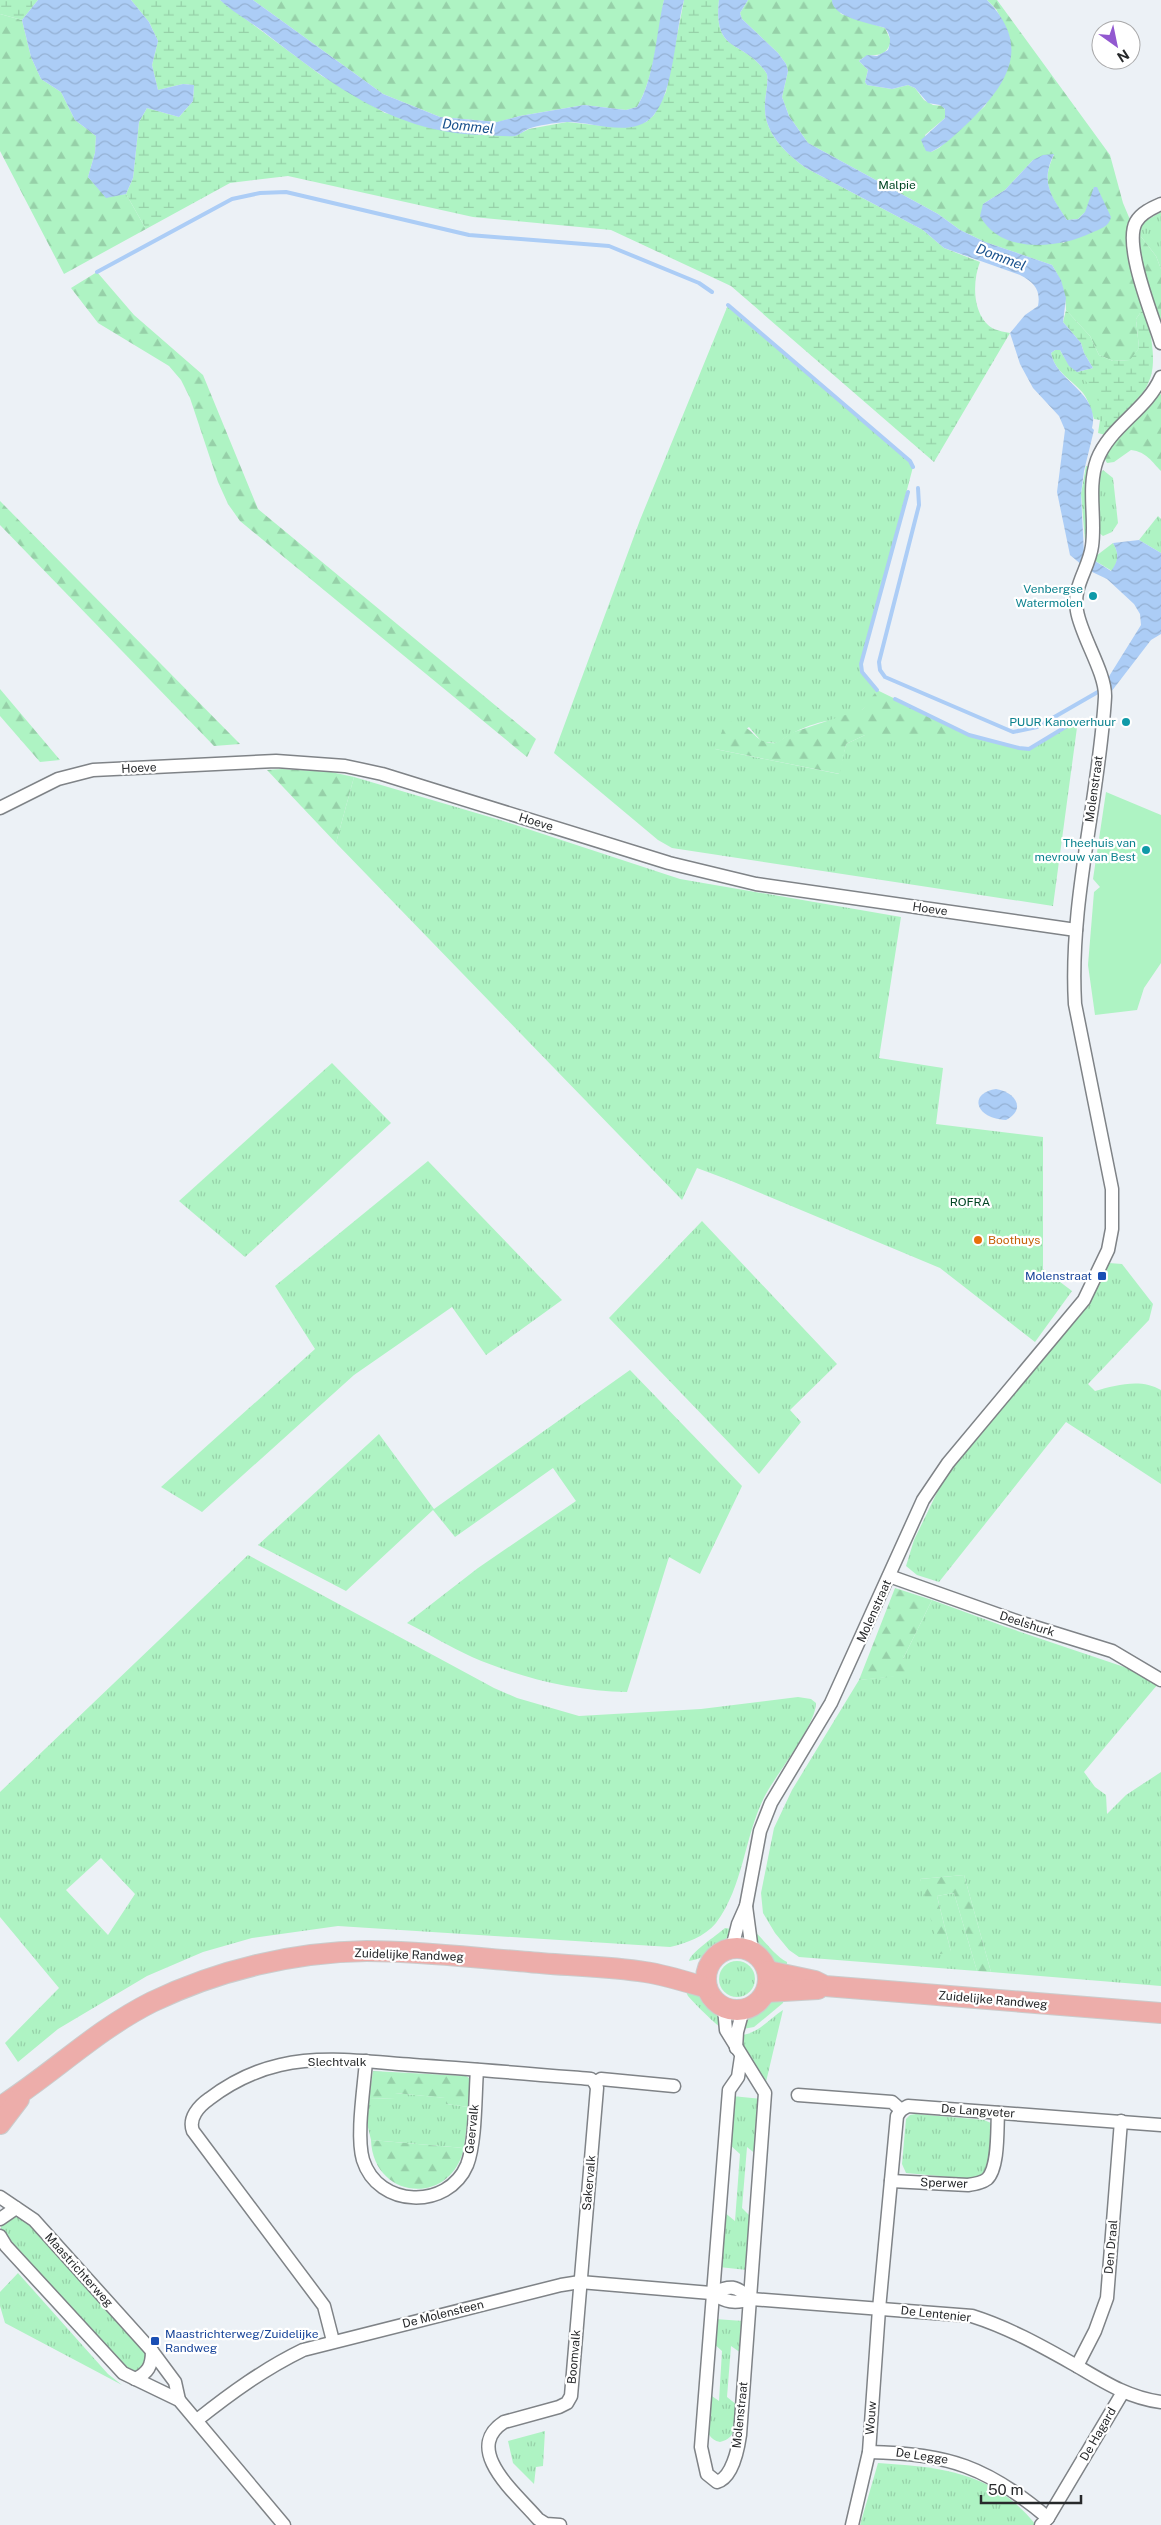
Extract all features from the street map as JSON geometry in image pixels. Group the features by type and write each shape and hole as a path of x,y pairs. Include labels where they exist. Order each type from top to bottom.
{"main road":[{"path":"732,1948 752,1951 760,1957 768,1971 769,1984 760,2001 733,2009 711,1996 707,1988 706,1974 708,1966 722,1951 732,1948"},
{"name":"Zuidelijke Randweg","path":"0,2107 27,2090 93,2037 145,2006 206,1980 253,1966 314,1955 367,1951 428,1954 646,1972 707,1988"},
{"name":"Zuidelijke Randweg","path":"646,1972 708,1966"},
{"name":"Zuidelijke Randweg","path":"768,1971 815,1981 825,1986 1161,2013"},
{"name":"Zuidelijke Randweg","path":"766,1992 814,1990 825,1986"},
{"name":"Zuidelijke Randweg","path":"0,2124 27,2090"}],"street":[{"path":"1161,204 1142,215 1135,223 1133,240 1135,259 1161,343"},
{"name":"Molenstraat","path":"732,1948 738,1924 746,1906 760,1830 771,1803 831,1703 924,1500 948,1463 1084,1300 1108,1250 1112,1229 1112,1189 1075,1004 1074,975 1076,930 1103,688 1077,612 1076,593 1092,547 1092,487 1097,461 1109,436 1155,389 1161,377"},
{"name":"Hoeve","path":"0,808 58,779 93,770 276,761 345,766 382,774 669,863 756,884 1076,930"},
{"name":"Deelshurk","path":"890,1576 1022,1623 1112,1652 1161,1680"},
{"name":"Molenstraat","path":"746,1906 752,1951"},
{"name":"Molenstraat","path":"733,2009 726,2030 738,2052 765,2092 751,2299 738,2449 727,2475 723,2480 717,2482 707,2474 700,2447 729,2090 740,2070 738,2052 737,2032 733,2009"},
{"name":"Slechtvalk","path":"333,2341 324,2306 191,2126 196,2113 205,2102 236,2081 260,2071 280,2065 318,2060 366,2061 591,2079 595,2083 601,2079 674,2086"},
{"name":"Geervalk","path":"366,2061 360,2142 364,2163 383,2188 396,2195 412,2198 422,2198 440,2193 456,2181 467,2165 471,2146 477,2070"},
{"path":"734,2084 746,2082 761,2085"},
{"name":"Sakervalk","path":"580,2282 597,2088 595,2083"},
{"name":"De Langveter","path":"798,2094 892,2102 901,2110 908,2106 1161,2125"},
{"path":"879,2309 897,2116 901,2110"},
{"name":"Sperwer","path":"891,2180 968,2185 980,2183 988,2178 994,2166 998,2112"},
{"name":"Den Draal","path":"1077,2366 1095,2331 1107,2298 1122,2121"},
{"name":"Maastrichterweg","path":"0,2198 34,2220 152,2351 175,2382 179,2400"},
{"path":"0,2219 16,2208"},
{"name":"Maastrichterweg","path":"2,2245 123,2373 179,2400 284,2525"},
{"name":"De Molensteen","path":"197,2420 230,2393 272,2366 303,2350 560,2285 580,2282 711,2294 725,2302 738,2303 751,2299"},
{"name":"Boomvalk","path":"558,2525 546,2524 538,2519 507,2485 492,2466 490,2442 497,2427 504,2422 567,2403 571,2396 580,2282"},
{"name":"De Lentenier","path":"751,2299 972,2316 1017,2333 1123,2392 1161,2402"},
{"name":"Wouw","path":"852,2525 869,2452 879,2309"},
{"path":"135,2379 147,2371 152,2362 152,2351"},
{"name":"De Hagard","path":"1045,2522 1123,2392"},
{"name":"De Legge","path":"869,2452 913,2453 956,2461 986,2475 1024,2497 1045,2522"}],"green space":[{"path":"0,0 38,0 22,20 0,14"},
{"path":"131,0 220,0 322,76 385,113 515,136 529,129 567,122 613,127 646,122 654,115 666,92 684,0 719,0 718,18 725,39 749,55 767,74 766,118 778,143 806,168 923,230 944,248 980,262 975,289 981,316 994,329 1010,333 934,462 731,286 611,230 473,217 288,176 230,183 146,229 126,194 133,178 139,122 147,108 179,117 193,101 194,85 183,84 158,90 152,65 158,41 149,22"},
{"path":"253,0 664,0 648,83 637,107 626,110 584,105 520,116 498,122 440,117 383,94"},
{"name":"Malpie","path":"748,0 832,0 841,14 885,28 891,41 885,52 859,61 868,70 865,82 867,85 892,89 908,85 915,88 924,100 933,105 943,106 947,114 945,118 925,135 931,152 939,148 985,106 1011,56 1008,32 996,9 987,0 997,0 1110,155 1123,203 1131,222 1145,306 1136,319 1139,348 1131,360 1113,361 1099,355 1090,336 1066,310 1062,287 1052,265 985,242 960,230 938,214 808,143 789,116 782,97 788,71 786,64 778,53 742,19 740,13","holes":["1054,155 1048,174 1049,189 1067,220 1078,219 1085,212 1064,243 983,204 1005,190 1033,160"]},
{"path":"0,14 22,20 31,57 41,79 61,92 75,120 96,136 95,153 88,177 106,197 126,194 146,229 64,274 0,151"},
{"path":"1161,212 1161,269 1156,256 1139,234 1142,223"},
{"path":"1139,234 1156,256 1161,269 1161,329 1139,260"},
{"path":"97,272 134,315 203,375 258,509 536,739 527,757 240,521 228,504 218,482 190,398 181,380 169,366 98,323 71,288"},
{"path":"728,305 910,461 913,467 861,664 862,672 877,690 869,702 863,709 853,715 805,727 778,743 762,742 749,727 715,749 839,774 846,744 865,735 969,735 1029,749 1078,720 1053,906 672,848 658,840 554,753 640,520"},
{"path":"1145,306 1153,350 1153,366 1150,379 1135,403 1105,435 1103,416 1098,400 1090,386 1077,372 1093,368 1084,353 1081,343 1063,322 1066,310 1090,336 1099,355 1113,361 1130,360 1139,348 1136,319"},
{"path":"1055,350 1060,350 1067,361 1095,390 1102,409 1105,435 1098,433 1100,420 1094,419 1083,393 1056,365 1051,353"},
{"path":"1159,392 1161,395 1161,471 1145,455 1131,450 1114,462 1107,463 1103,456 1116,436"},
{"path":"1086,466 1090,467 1089,535 1086,552 1081,494"},
{"path":"1103,470 1113,478 1118,523 1112,532 1103,536 1098,532 1097,490"},
{"path":"0,501 240,744 214,746 0,525"},
{"path":"1158,516 1161,519 1161,553 1139,540"},
{"path":"1113,543 1117,557 1112,571 1092,559"},
{"path":"0,689 60,760 40,762 0,716"},
{"path":"877,690 969,735 865,735 846,744 840,774 715,749 726,721 743,726 762,741 777,743 791,733 863,709"},
{"path":"267,770 331,772 354,777 336,843"},
{"name":"ROFRA","path":"354,777 500,820 680,879 901,917 879,1058 943,1068 936,1124 1043,1137 1043,1269 1072,1291 1035,1342 940,1268 729,1180 697,1168 682,1200 336,843"},
{"path":"1106,792 1161,815 1161,963 1144,988 1137,1010 1095,1015 1088,965 1094,892 1100,887 1093,879"},
{"path":"332,1063 391,1123 245,1257 179,1201"},
{"path":"428,1161 562,1300 486,1355 452,1307 354,1375 202,1512 161,1487 315,1349 275,1286"},
{"path":"702,1221 837,1364 790,1410 801,1422 759,1474 609,1318"},
{"path":"1109,1263 1122,1264 1153,1304 1149,1320 1088,1384 1095,1391 1137,1383 1153,1386 1161,1390 1161,1484 1066,1422 939,1582 917,1575 906,1566 914,1540 946,1474 1044,1359 1089,1301"},
{"path":"630,1370 742,1486 700,1574 669,1557 627,1692 568,1686 509,1671 472,1657 407,1623 478,1568 576,1501 553,1468 455,1537 433,1510 346,1591 258,1545 379,1434 434,1509"},
{"path":"248,1555 494,1688 517,1698 579,1716 701,1709 798,1697 811,1699 816,1703 804,1735 767,1792 759,1808 739,1875 726,1908 711,1928 695,1939 670,1947 338,1926 252,1938 203,1952 147,1976 58,2029 18,2062 5,2043 59,1988 0,1917 0,1792","holes":["101,1858 135,1894 108,1935 66,1890"]},
{"path":"895,1588 932,1600 903,1659 920,1662 921,1674 859,1680"},
{"path":"932,1600 1142,1673 1158,1684 1084,1772 1095,1787 1106,1795 1107,1814 1126,1795 1161,1772 1161,1986 991,1972 964,1875 920,1879 951,1952 937,1896 954,1893 977,1971 799,1957 789,1950 775,1933 763,1913 761,1893 774,1828 792,1790 859,1680 921,1673 903,1659"},
{"path":"964,1875 991,1972 977,1971 954,1893 937,1896 951,1952 940,1954 920,1879"},
{"path":"725,1928 732,1929 715,1950 703,1957 689,1961 699,1949"},
{"path":"754,1932 777,1955 787,1962 787,1970 766,1955 758,1945"},
{"path":"737,1961 744,1962 750,1966 754,1972 754,1986 750,1992 744,1996 737,1997 730,1996 724,1992 720,1986 719,1979 720,1972 724,1966 730,1962"},
{"path":"687,1988 699,1993 720,2017 719,2026 688,1996"},
{"path":"773,1999 784,1999 783,2003 754,2027 743,2029 749,2017"},
{"path":"783,2010 766,2082 745,2054 741,2035 753,2032"},
{"path":"373,2071 466,2076 469,2078 469,2107 446,2104 445,2098 395,2093 395,2099 369,2098"},
{"path":"395,2093 446,2098 446,2104 469,2107 464,2148 371,2140 367,2123 369,2098 395,2099"},
{"path":"732,2096 762,2099 757,2155 747,2147 742,2208 752,2218 747,2270 719,2267 724,2212 735,2221 740,2154 730,2145"},
{"path":"910,2115 984,2120 991,2123 993,2127 990,2164 986,2171 972,2179 906,2173 902,2164 906,2119"},
{"path":"371,2140 464,2148 456,2167 444,2180 429,2187 413,2189 398,2184 385,2175 375,2160"},
{"path":"14,2214 26,2218 145,2350 148,2360 138,2373 131,2373 1,2232 1,2224"},
{"path":"18,2273 108,2374 122,2385 5,2323 0,2306 0,2292"},
{"path":"715,2319 743,2321 741,2353 731,2346 727,2397 737,2405 735,2428 730,2437 720,2442 709,2435 706,2422 709,2394 719,2401 722,2351 713,2343"},
{"path":"545,2431 543,2466 536,2467 534,2484 513,2463 508,2441"},
{"path":"878,2463 945,2470 984,2483 1020,2507 1036,2525 860,2525"}],"water":[{"path":"38,0 131,0 149,22 158,41 152,65 158,90 183,84 194,85 193,101 179,117 147,108 139,122 133,178 126,194 106,198 88,177 95,153 96,136 75,120 61,92 41,79 31,57 22,20"},
{"name":"Dommel","path":"220,0 253,0 383,94 440,117 497,122 584,105 626,110 637,107 648,83 664,0 684,0 670,77 660,105 653,116 644,123 623,128 561,122 537,126 515,136 507,136 452,133 395,117 369,104 318,73"},
{"name":"Dommel","path":"719,0 748,0 740,13 742,19 778,53 786,64 788,71 782,97 789,116 808,143 938,214 960,230 985,242 1052,265 1061,280 1066,298 1063,322 1081,343 1084,353 1093,368 1077,372 1069,366 1060,350 1055,350 1051,353 1061,372 1090,406 1093,416 1092,428 1094,430 1084,471 1081,494 1084,554 1111,571 1116,564 1117,557 1113,543 1139,540 1161,553 1161,634 1151,640 1111,692 1108,678 1141,625 1140,614 1134,604 1107,579 1088,570 1070,555 1057,492 1065,430 1059,416 1033,388 1020,364 1010,333 1025,315 1038,306 1039,300 1035,287 1020,275 944,248 923,230 806,168 785,150 773,135 766,118 767,74 749,55 725,39 718,18"},
{"path":"832,0 987,0 1001,17 1009,33 1011,48 1010,64 995,93 970,121 947,142 931,152 926,151 921,140 945,118 945,109 940,105 928,103 915,88 908,85 892,89 867,85 865,82 868,70 859,61 867,55 877,56 888,50 889,36 885,28 853,19 838,11 833,6"},
{"path":"1054,154 1048,173 1049,188 1067,220 1078,219 1085,212 1094,187 1097,187 1111,217 1106,225 1101,229 1078,238 1047,245 1015,242 1001,237 989,228 980,216 983,204 1005,190 1033,160 1043,155"},
{"path":"996,1089 1009,1094 1016,1102 1016,1111 1006,1120 996,1119 987,1115 979,1106 981,1095"}],"waterway":[{"path":"97,272 232,199 260,193 286,192 469,235 609,246 699,283 712,292"},
{"path":"728,305 910,461 913,467"},
{"path":"918,488 919,505 879,662 880,670 885,677 1013,732 1037,727 1103,689"},
{"path":"877,690 862,672 861,664 908,492"},
{"path":"895,699 969,735 1019,748 1029,749 1067,726"}],"place":[{"name":"Venbergse Watermolen","path":"1093,596"},
{"name":"PUUR Kanoverhuur","path":"1126,722"},
{"name":"Theehuis van mevrouw van Best","path":"1146,850"},
{"name":"Boothuys","path":"978,1240"},
{"name":"Molenstraat","path":"1102,1276"},
{"name":"Maastrichterweg/Zuidelijke Randweg","path":"155,2341"}]}
